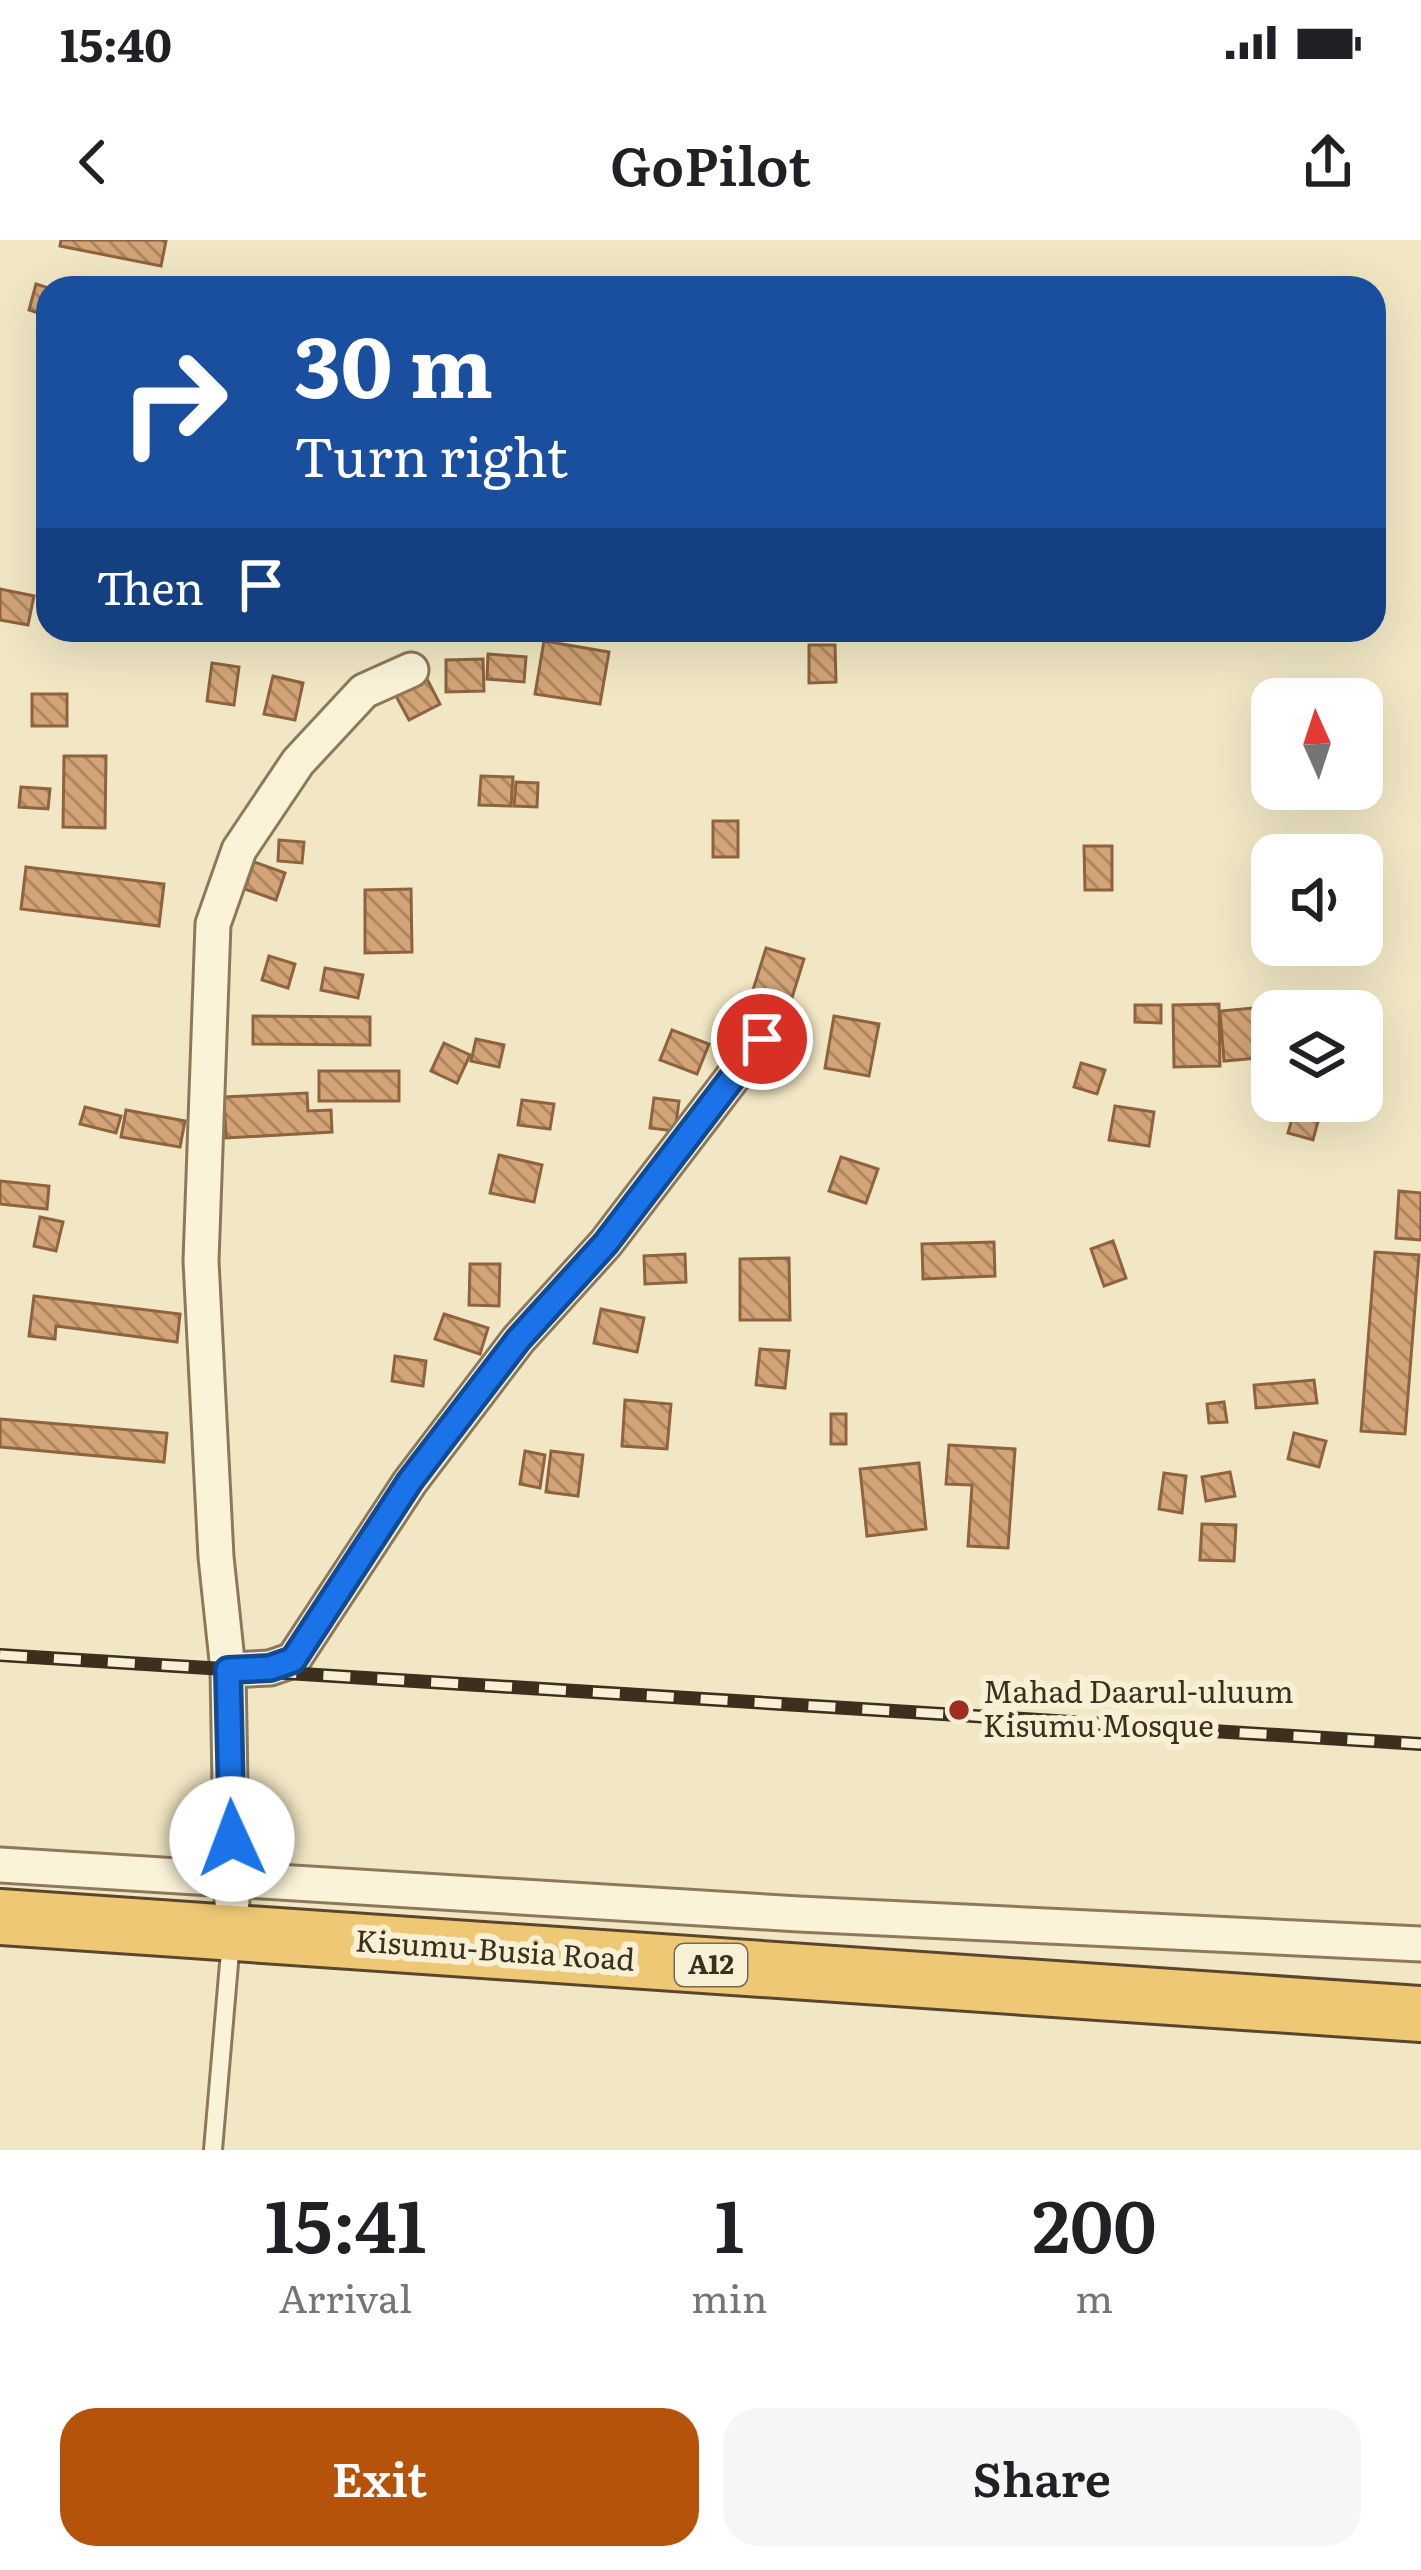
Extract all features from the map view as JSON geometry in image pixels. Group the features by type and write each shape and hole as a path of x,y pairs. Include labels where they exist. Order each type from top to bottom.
{"highway":[{"name":"Kisumu-Busia Road","path":"0,1917 232,1908 1421,2014"}],"street":[{"path":"232,1908 228,1670 216,1557 201,1261 213,924 239,850 298,762 364,691 411,670"},
{"path":"228,1670 270,1668 293,1660 410,1481 518,1340 606,1243 762,1039"},
{"path":"0,1865 232,1908 1421,1944"}],"lane":[{"path":"213,2150 232,1908"}],"building":[{"path":"61,240 166,241 161,266 60,246"},
{"path":"36,284 36,312 29,310"},
{"path":"0,589 34,596 28,625 0,620"},
{"path":"544,642 609,652 600,704 535,694"},
{"path":"809,645 835,645 836,682 809,683"},
{"path":"488,654 526,657 524,682 487,679"},
{"path":"483,659 484,691 446,692 446,660"},
{"path":"212,663 239,667 234,705 207,701"},
{"path":"273,676 303,683 295,720 264,714"},
{"path":"427,679 440,704 409,720 396,696"},
{"path":"32,694 67,694 67,726 32,726"},
{"path":"64,756 106,756 105,828 63,827"},
{"path":"481,776 513,777 511,806 479,805"},
{"path":"516,782 538,783 537,807 514,806"},
{"path":"21,787 50,789 48,809 19,807"},
{"path":"713,821 738,821 738,857 713,857"},
{"path":"279,840 304,842 302,863 278,861"},
{"path":"1084,846 1112,846 1112,890 1085,890"},
{"path":"254,862 285,873 276,900 245,889"},
{"path":"26,867 164,884 159,926 21,909"},
{"path":"411,889 412,952 365,953 365,890"},
{"path":"766,948 804,959 786,1017 748,1006"},
{"path":"269,956 295,964 288,988 262,980"},
{"path":"325,968 363,975 358,998 321,990"},
{"path":"1219,1004 1220,1066 1174,1067 1173,1005"},
{"path":"1135,1005 1161,1005 1161,1023 1135,1022"},
{"path":"1251,1008 1251,1059 1224,1061 1220,1011"},
{"path":"253,1016 370,1017 370,1045 253,1044"},
{"path":"834,1016 879,1024 869,1076 825,1068"},
{"path":"672,1030 709,1044 697,1074 660,1060"},
{"path":"476,1039 504,1045 499,1067 471,1061"},
{"path":"444,1043 470,1055 457,1083 431,1071"},
{"path":"1081,1063 1105,1070 1097,1094 1074,1087"},
{"path":"319,1071 399,1071 399,1101 319,1101"},
{"path":"307,1093 308,1111 331,1110 332,1132 226,1138 224,1097"},
{"path":"654,1098 679,1101 675,1131 650,1128"},
{"path":"522,1100 554,1104 550,1129 518,1125"},
{"path":"1115,1106 1154,1112 1149,1146 1109,1140"},
{"path":"85,1107 121,1116 116,1133 80,1124"},
{"path":"126,1110 185,1121 180,1147 121,1137"},
{"path":"1291,1122 1318,1122 1313,1140 1288,1133"},
{"path":"499,1155 542,1165 534,1202 490,1193"},
{"path":"841,1157 878,1169 866,1203 829,1191"},
{"path":"0,1181 49,1186 47,1209 0,1204"},
{"path":"1399,1191 1421,1193 1421,1240 1396,1238"},
{"path":"40,1217 63,1222 56,1251 34,1246"},
{"path":"1113,1241 1126,1278 1104,1286 1091,1249"},
{"path":"994,1242 995,1276 923,1279 922,1244"},
{"path":"1375,1252 1419,1255 1405,1434 1361,1431"},
{"path":"685,1254 686,1282 645,1284 644,1256"},
{"path":"789,1258 790,1320 740,1320 740,1259"},
{"path":"470,1264 500,1264 499,1306 469,1305"},
{"path":"34,1296 180,1314 177,1342 56,1326 55,1339 29,1336"},
{"path":"601,1309 644,1318 637,1352 594,1343"},
{"path":"444,1314 488,1328 480,1354 435,1339"},
{"path":"760,1349 789,1351 785,1388 756,1385"},
{"path":"395,1356 426,1361 423,1386 392,1381"},
{"path":"1314,1380 1317,1403 1256,1408 1254,1385"},
{"path":"625,1400 671,1404 667,1449 622,1446"},
{"path":"1224,1402 1227,1422 1209,1423 1207,1404"},
{"path":"831,1414 846,1414 846,1444 831,1444"},
{"path":"0,1419 167,1433 164,1462 0,1447"},
{"path":"1294,1433 1326,1441 1319,1467 1288,1459"},
{"path":"949,1445 1015,1449 1008,1548 968,1546 972,1485 946,1484"},
{"path":"525,1451 545,1455 540,1488 520,1484"},
{"path":"551,1451 583,1455 578,1496 546,1492"},
{"path":"919,1463 926,1529 867,1536 860,1469"},
{"path":"1230,1472 1235,1496 1206,1501 1202,1477"},
{"path":"1164,1473 1186,1476 1182,1513 1159,1509"},
{"path":"1202,1524 1236,1525 1234,1561 1200,1560"}],"railway":[{"path":"0,1655 1421,1744"}],"place":[{"name":"Mahad Daarul-uluum Kisumu Mosque","path":"959,1710"}],"route":[{"path":"232,1839 228,1670 270,1668 293,1660 410,1481 518,1340 606,1243 762,1039"}]}
